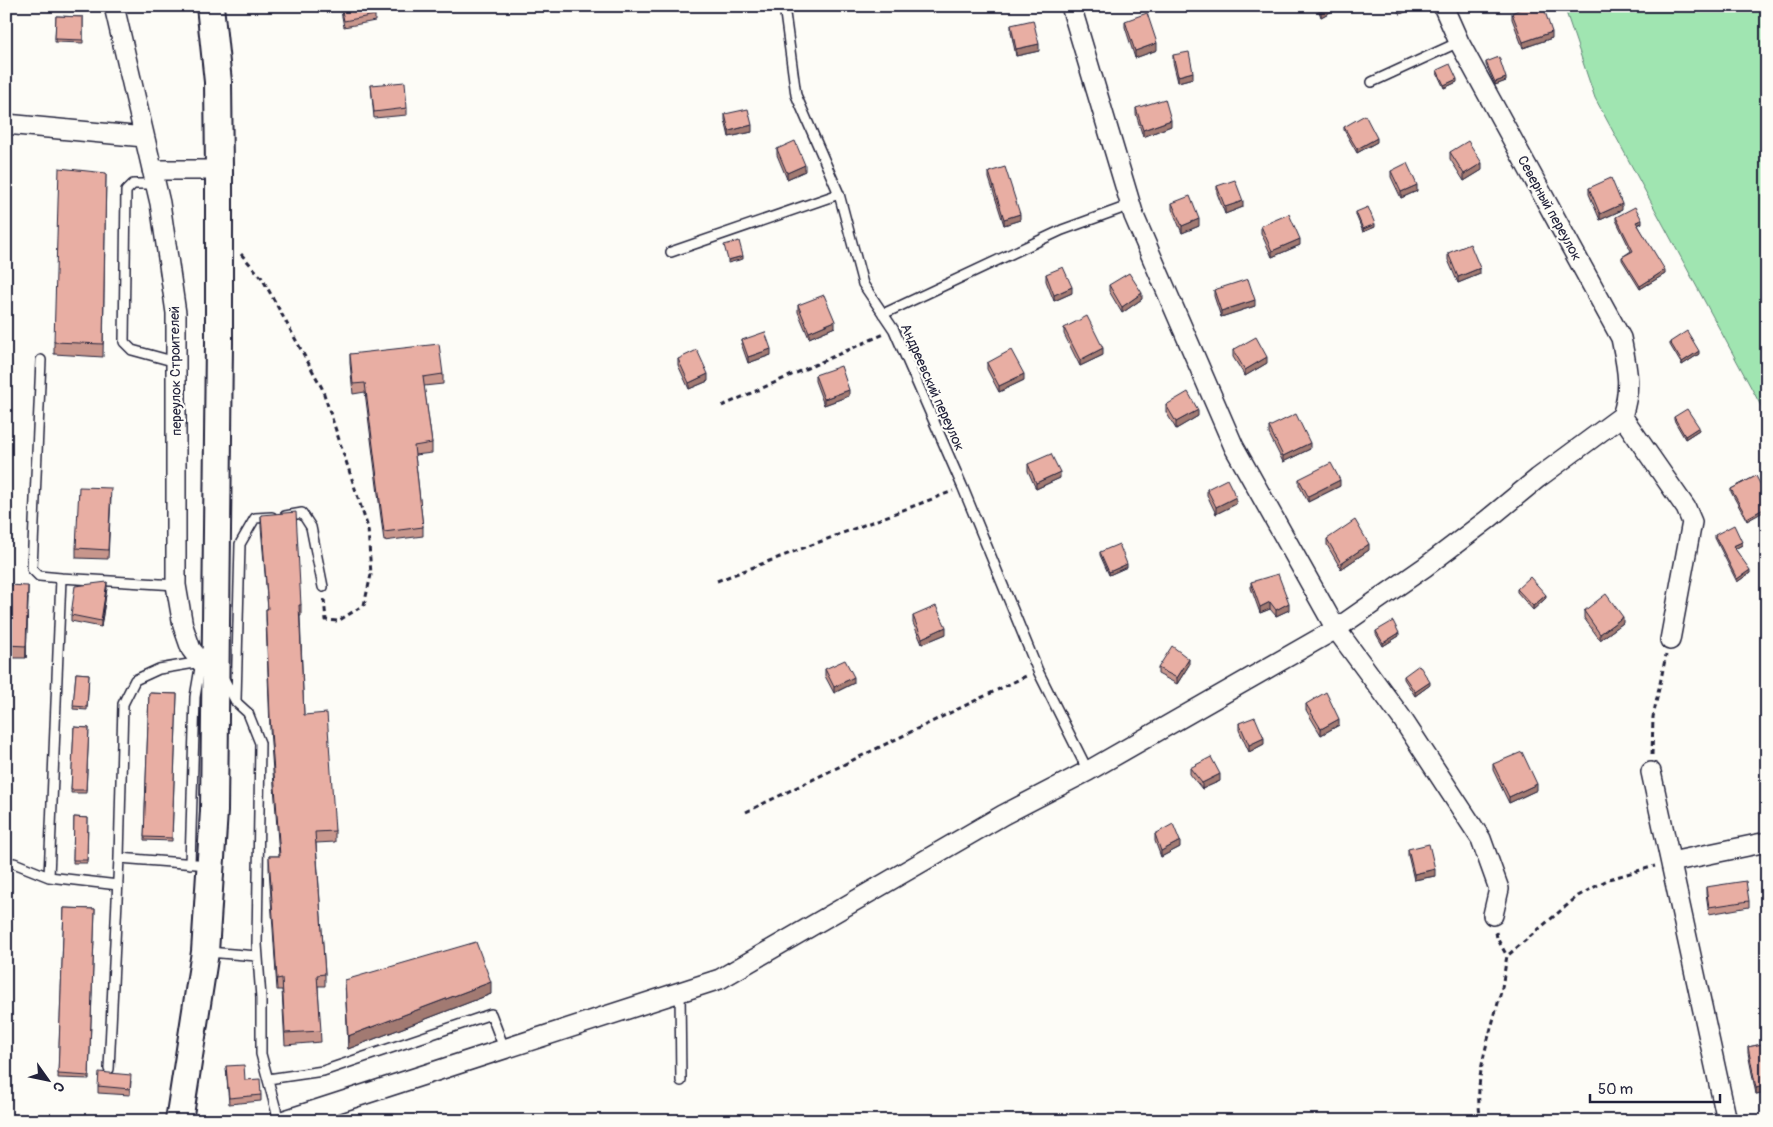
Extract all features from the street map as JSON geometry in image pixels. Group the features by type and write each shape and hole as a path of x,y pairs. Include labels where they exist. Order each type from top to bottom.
{"main road":[{"path":"179,1121 205,952 200,864 214,811 208,663 219,343 219,170 218,82 210,6"}],"street":[{"name":"переулок Строителей","path":"114,6 160,203 176,313 176,585 183,626 190,649 208,663"},
{"path":"1072,6 1134,216 1234,447 1336,629 1401,717 1481,839 1500,889 1493,915"},
{"name":"Северный переулок","path":"1444,6 1459,42 1621,338 1628,373 1627,402 1622,416"},
{"path":"6,124 144,137"},
{"path":"154,177 219,170"},
{"path":"280,1121 720,979 1004,815 1088,771 1336,629 1425,567 1538,478 1622,416 1686,508 1692,522 1670,640"},
{"path":"1651,772 1727,1121"},
{"path":"1670,862 1767,842"}],"lane":[{"name":"Андреевский переулок","path":"784,6 796,95 839,194 863,284 894,330 1038,670 1088,771"},
{"path":"1372,82 1459,42"},
{"path":"154,177 133,184 126,191 124,342 132,350 176,362"},
{"path":"671,252 839,194"},
{"path":"883,314 1062,230 1131,205"},
{"path":"41,360 32,569 39,576 176,585"},
{"path":"236,702 240,544 255,518 302,513 311,527 323,587"},
{"path":"49,878 61,578"},
{"path":"109,1069 118,885 123,704 135,680 159,669 208,663 236,702 248,713 260,743 257,956 261,998 261,1054 280,1121"},
{"path":"119,858 200,864"},
{"path":"6,863 14,863 49,878 118,885"},
{"path":"205,952 257,956"},
{"path":"680,992 682,1081"},
{"path":"268,1079 323,1071 491,1014 504,1048"}],"path":[{"path":"219,230 262,278 322,388 368,528 370,575 364,605 338,621 326,620 323,587"},
{"path":"722,406 894,330"},
{"path":"717,582 962,488"},
{"path":"1651,772 1653,717 1670,640"},
{"path":"746,812 1038,670"},
{"path":"1507,956 1578,896 1608,879 1670,862"},
{"path":"1481,1121 1478,1103 1484,1052 1502,986 1507,956 1497,938 1493,915"}],"green space":[{"path":"1564,6 1767,6 1767,417 1595,98"}],"building":[{"path":"341,6 373,6 375,15 344,21"},
{"path":"1319,6 1330,6 1321,11"},
{"path":"1526,6 1543,6 1552,32 1523,42 1512,13"},
{"path":"1147,13 1157,43 1135,51 1125,21"},
{"path":"56,16 83,17 83,40 55,39"},
{"path":"1033,20 1039,44 1016,49 1011,25"},
{"path":"1189,52 1193,72 1178,76 1173,55"},
{"path":"1499,57 1506,78 1495,82 1486,62"},
{"path":"1450,64 1457,79 1444,85 1437,70"},
{"path":"405,82 407,108 374,112 371,85"},
{"path":"1165,99 1171,120 1143,130 1136,108"},
{"path":"748,109 752,125 729,131 725,114"},
{"path":"1365,115 1377,138 1357,149 1344,127"},
{"path":"795,141 805,165 787,173 777,149"},
{"path":"1468,141 1482,163 1464,174 1450,152"},
{"path":"1407,163 1417,185 1401,192 1391,171"},
{"path":"1005,167 1020,214 1004,219 989,172"},
{"path":"59,168 106,173 103,344 54,342"},
{"path":"1611,178 1622,204 1600,214 1589,188"},
{"path":"1235,180 1243,201 1225,207 1217,186"},
{"path":"1190,196 1199,219 1182,226 1172,203"},
{"path":"1368,207 1375,224 1363,229 1356,212"},
{"path":"1635,207 1642,220 1636,222 1665,270 1640,286 1622,257 1633,251 1616,217"},
{"path":"1289,214 1300,239 1272,251 1261,226"},
{"path":"739,241 743,256 728,260 724,245"},
{"path":"1470,244 1480,268 1458,277 1448,253"},
{"path":"1063,267 1072,287 1054,295 1046,274"},
{"path":"1129,273 1142,293 1122,307 1109,285"},
{"path":"1248,279 1255,300 1221,311 1214,290"},
{"path":"824,295 835,321 809,332 798,305"},
{"path":"1087,316 1103,348 1080,360 1064,328"},
{"path":"1687,331 1699,351 1682,362 1670,342"},
{"path":"765,332 771,349 748,357 742,340"},
{"path":"1256,337 1267,357 1245,370 1233,350"},
{"path":"439,344 443,374 423,377 432,443 414,446 423,527 384,532 365,383 353,384 350,354"},
{"path":"697,350 708,374 689,383 678,359"},
{"path":"1011,350 1024,374 999,386 987,363"},
{"path":"841,366 849,390 824,399 815,375"},
{"path":"1188,392 1198,410 1176,422 1166,405"},
{"path":"1687,409 1699,427 1685,436 1674,417"},
{"path":"1296,414 1310,443 1283,456 1269,427"},
{"path":"1051,454 1060,472 1036,483 1028,464"},
{"path":"1331,463 1340,480 1308,496 1299,479"},
{"path":"1756,476 1767,497 1767,507 1747,518 1731,489"},
{"path":"1227,479 1236,497 1216,507 1207,489"},
{"path":"79,487 111,488 108,550 76,548"},
{"path":"296,512 304,715 327,713 335,831 315,832 325,974 317,975 321,1031 285,1033 282,978 277,979 269,856 280,856 270,717 266,609 268,609 261,515"},
{"path":"1355,520 1369,544 1341,563 1327,539"},
{"path":"1734,525 1742,542 1733,546 1750,570 1737,579 1715,535"},
{"path":"1119,544 1127,564 1109,572 1100,552"},
{"path":"1278,574 1289,603 1276,610 1270,602 1260,607 1251,582"},
{"path":"1530,577 1546,595 1533,606 1517,589"},
{"path":"107,582 101,621 71,615 75,586"},
{"path":"6,585 28,586 26,646 6,645"},
{"path":"1606,594 1623,617 1600,634 1584,611"},
{"path":"936,606 946,627 922,638 913,616"},
{"path":"1393,621 1399,633 1383,643 1376,631"},
{"path":"1172,646 1189,659 1177,678 1158,668"},
{"path":"845,660 854,677 834,687 825,669"},
{"path":"1419,665 1430,682 1415,692 1404,676"},
{"path":"76,673 89,674 87,707 73,706"},
{"path":"1326,692 1339,719 1321,729 1306,704"},
{"path":"149,693 177,694 172,838 144,837"},
{"path":"1255,717 1264,738 1249,745 1239,723"},
{"path":"74,727 89,728 86,790 71,790"},
{"path":"1522,752 1537,784 1509,797 1493,764"},
{"path":"1211,757 1220,774 1202,783 1190,768"},
{"path":"74,817 88,818 87,860 73,860"},
{"path":"1173,824 1180,841 1161,851 1155,834"},
{"path":"1429,844 1435,869 1414,874 1408,849"},
{"path":"1746,881 1749,901 1709,907 1706,887"},
{"path":"64,908 95,909 89,1076 58,1074"},
{"path":"476,942 491,982 348,1036 345,980"},
{"path":"1767,1043 1767,1085 1756,1088 1748,1047"},
{"path":"244,1065 245,1080 260,1079 261,1095 229,1098 226,1066"},
{"path":"99,1072 131,1075 130,1089 98,1086"}]}
